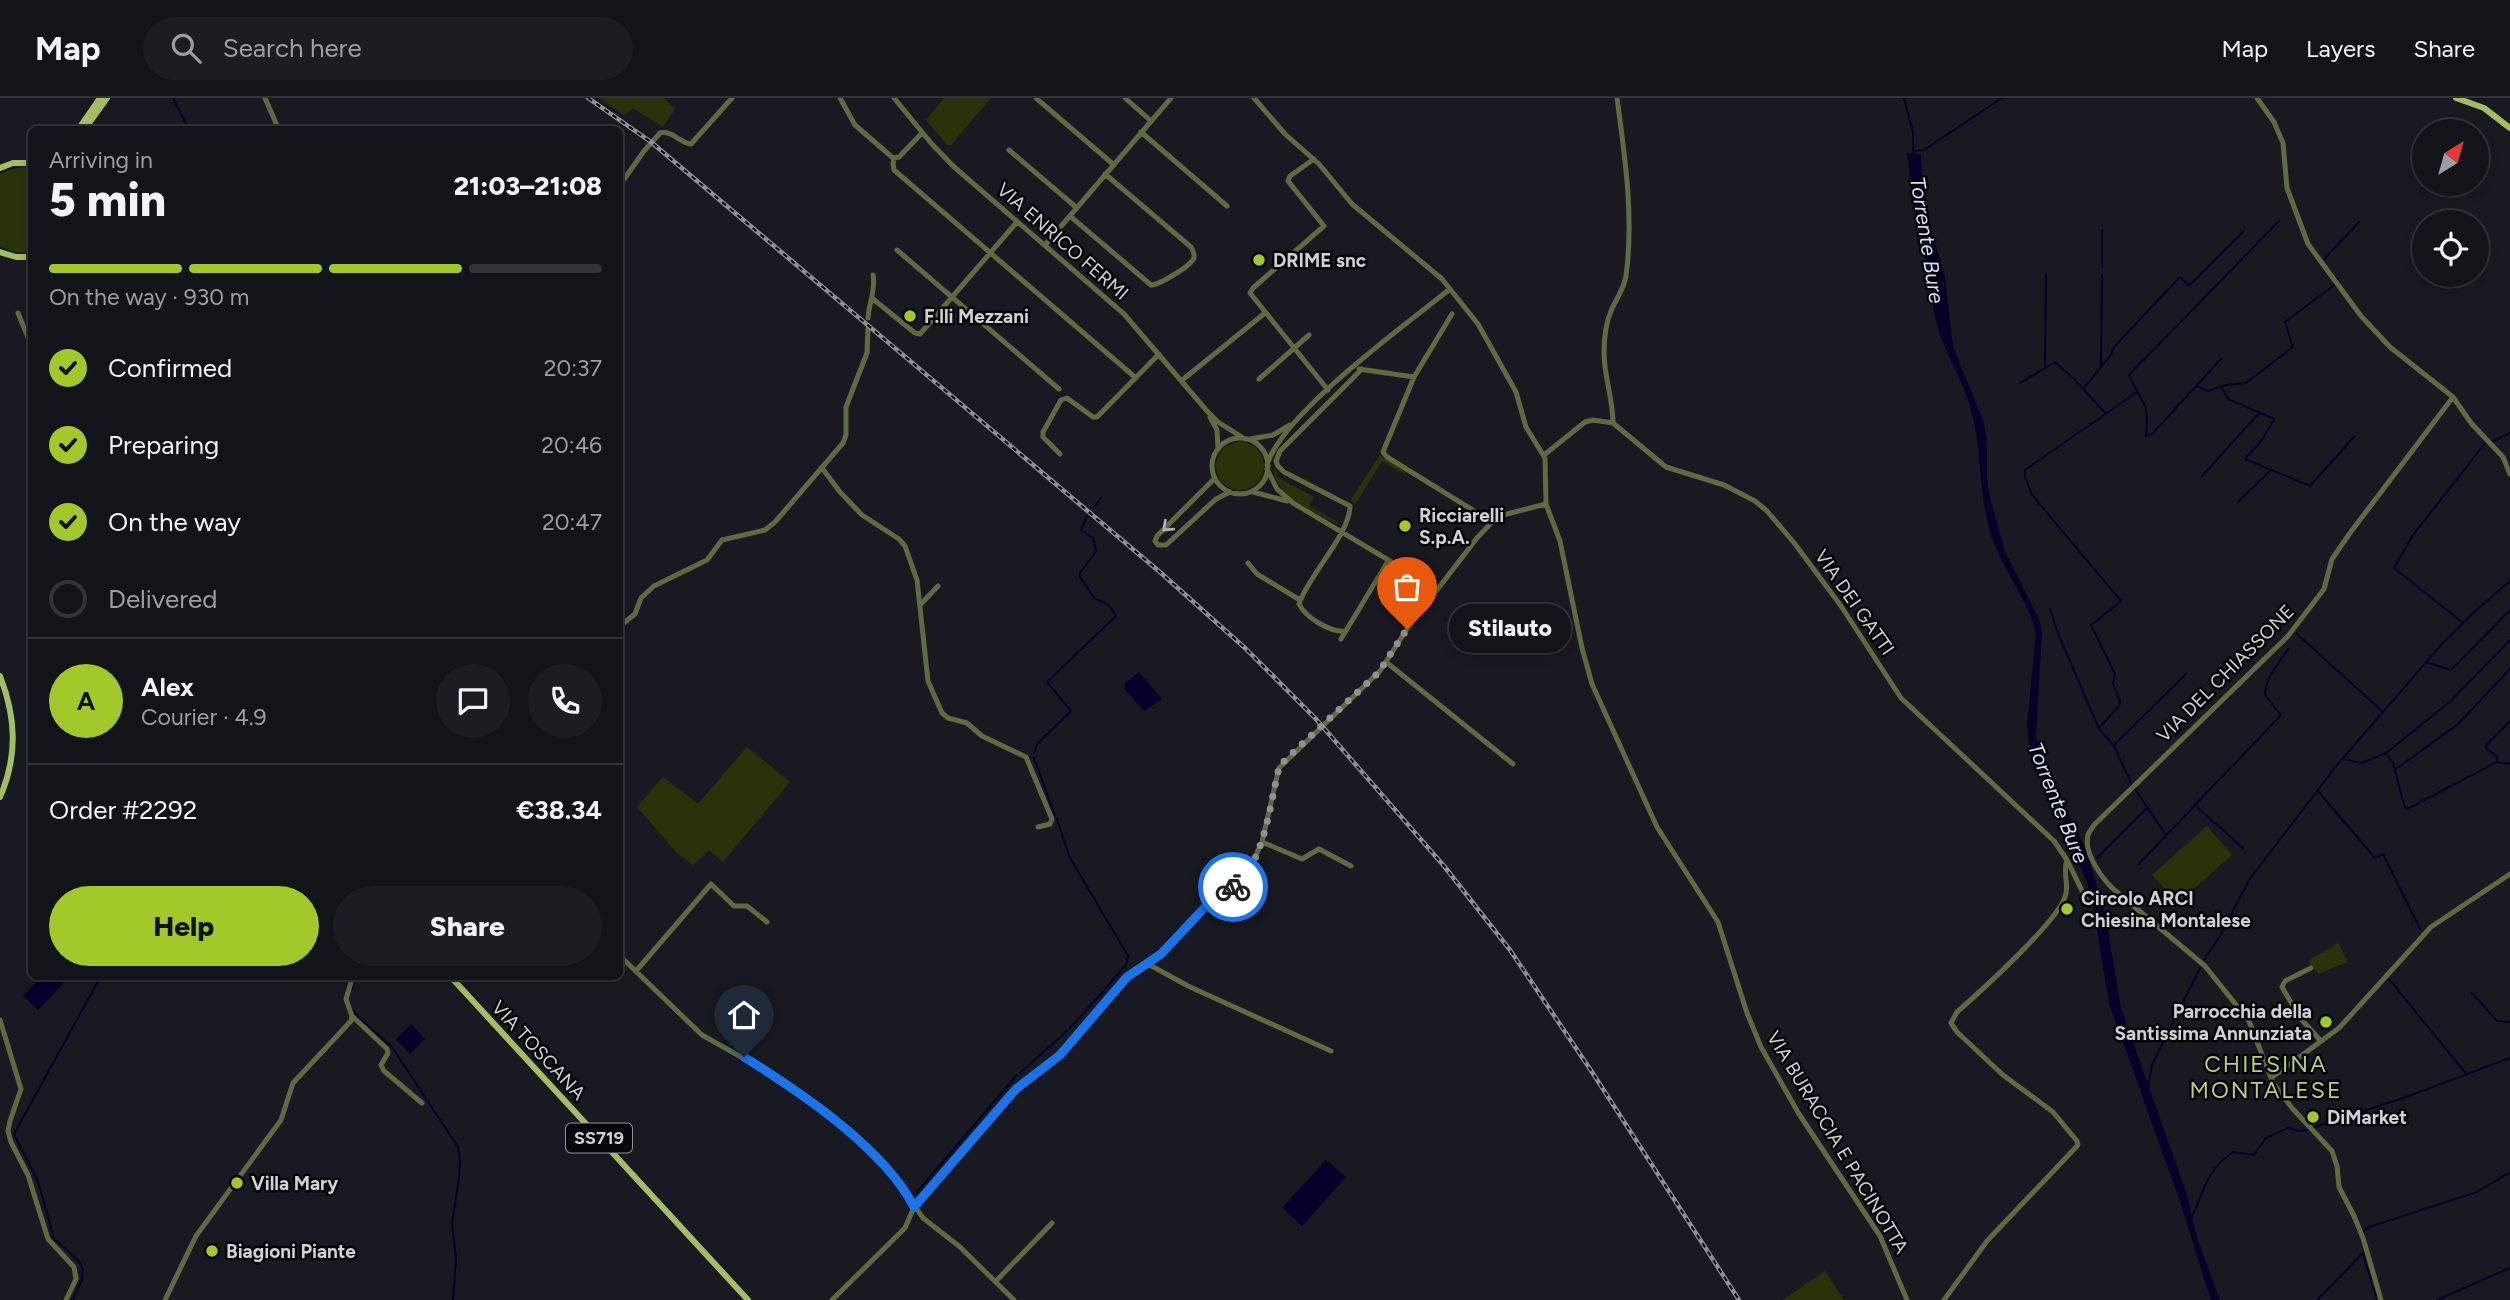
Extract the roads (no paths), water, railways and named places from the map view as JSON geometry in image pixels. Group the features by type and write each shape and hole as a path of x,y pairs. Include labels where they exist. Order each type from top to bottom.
{"main road":[{"path":"81,126 100,98"},
{"path":"87,126 107,98"},
{"path":"2456,98 2484,108 2510,128"},
{"path":"0,169 13,163 28,163"},
{"path":"0,252 10,256 28,257"},
{"path":"0,261 10,256"},
{"path":"0,676 11,711 13,740 10,769 0,797"},
{"name":"VIA TOSCANA","path":"454,980 748,1300"}],"street":[{"path":"265,98 277,126"},
{"path":"623,181 660,133 668,132 689,144 732,98"},
{"path":"840,98 855,125 894,159"},
{"name":"VIA ENRICO FERMI","path":"894,98 953,166 1119,309 1207,411"},
{"path":"1036,98 1114,164"},
{"path":"1125,98 1151,121"},
{"path":"1045,246 1171,98"},
{"path":"1254,98 1278,127 1314,159 1352,204 1424,262 1476,321 1518,395 1526,427 1544,455 1581,423 1593,420 1613,423 1611,392 1604,360 1605,344 1608,318 1626,277 1630,231 1626,164 1617,98"},
{"path":"2257,98 2274,122 2283,143 2287,188 2308,244 2336,285 2368,324 2390,347 2453,397 2471,423 2503,457 2510,474"},
{"path":"1141,132 1227,206"},
{"path":"922,133 894,159 894,170 1136,377"},
{"path":"1009,150 1077,208"},
{"path":"1314,159 1290,176 1288,181 1324,226 1251,289 1251,295 1328,390"},
{"path":"1069,216 1151,285 1160,284 1192,260 1193,250 1185,241 1105,174"},
{"path":"873,299 916,334 920,333 1017,222"},
{"path":"897,250 1059,388"},
{"path":"869,318 869,302 873,299 873,275"},
{"path":"1293,424 1273,435 1229,440 1218,449 1212,462 1215,478 1221,486 1240,494 1251,491 1262,482 1275,445 1293,424 1352,368 1450,289"},
{"path":"18,313 28,337"},
{"path":"1181,381 1265,313"},
{"path":"1452,314 1414,377 1384,444 1384,454 1492,523"},
{"path":"623,624 635,614 641,598 654,586 707,559 722,540 765,530 775,522 836,453 845,439 846,407 867,353 869,328"},
{"path":"1259,379 1309,335"},
{"path":"1060,454 1043,437 1043,432 1061,400 1068,398 1096,418 1159,354"},
{"path":"1352,368 1414,377"},
{"path":"1346,631 1335,631 1306,613 1300,606 1300,600 1340,532 1350,506 1284,472 1278,466 1276,458 1362,369"},
{"name":"VIA DEL CHIASSONE","path":"2381,1300 2363,1238 2339,1187 2332,1151 2292,1108 2271,1078 2249,1021 2208,970 2102,878 2089,847 2088,835 2094,825 2288,635 2303,617 2324,589 2332,559 2410,451 2453,397"},
{"path":"1207,411 1228,429 1260,447 1277,489 1293,503 1437,589"},
{"path":"1207,411 1217,430 1218,449"},
{"name":"VIA DEI GATTI","path":"1613,423 1666,467 1724,485 1755,501 1767,511 1841,607 1901,698 2054,841 2067,860 2086,900 2092,903 2118,894"},
{"name":"VIA BURACCIA E PACINOTTA","path":"1544,455 1546,504 1560,541 1592,684 1645,803 1668,847 1718,922 1747,1013 1761,1047 1799,1114 1880,1237 1908,1300"},
{"path":"821,468 862,515 903,543 916,576 926,676 939,708 948,718 967,723 982,736 1026,757 1052,819 1050,824 1038,827"},
{"path":"1215,478 1205,491 1157,536 1155,541 1158,545 1166,545 1214,500 1230,492"},
{"path":"1251,491 1293,503"},
{"path":"832,1300 905,1227 914,1207 1016,1089 1060,1055 1127,977 1161,954 1207,905 1245,878 1262,842 1279,768 1378,673 1437,589 1492,523 1511,512 1546,504"},
{"path":"1341,639 1388,561"},
{"path":"1248,563 1257,574 1300,600"},
{"path":"920,605 939,586"},
{"path":"1386,662 1513,764"},
{"path":"1262,842 1303,859 1319,849 1351,866"},
{"path":"1944,1300 1987,1241 2078,1145 2077,1140 2053,1112 2003,1075 1957,1032 1951,1023 1957,1012 2016,955 2062,905 2067,891 2064,867 2067,860"},
{"path":"2271,1078 2341,1027 2431,926 2510,874"},
{"path":"636,971 711,884 734,906 747,906 767,922"},
{"path":"623,959 702,1035 775,1076 836,1121 895,1178 923,1219 960,1247 1014,1300"},
{"path":"1149,964 1188,986 1331,1051"},
{"path":"2311,968 2287,981 2282,987 2300,1018 2321,1041"},
{"path":"352,980 346,999 352,1016 387,1049 382,1065 384,1071 422,1103"},
{"path":"165,1300 196,1236 281,1120 295,1080 339,1036 352,1016"},
{"path":"0,1020 21,1089 10,1121 10,1142 28,1175 48,1239 74,1267 76,1279 66,1300"},
{"path":"996,1281 1052,1223"}],"water":[{"path":"1907,153 1921,155 1923,203 1945,277 1953,347 1983,420 1987,442 1987,480 2005,552 2039,619 2042,632 2036,737 2046,766 2086,850 2105,913 2121,1008 2186,1192 2197,1238 2220,1300 2211,1300 2179,1199 2109,1003 2091,894 2057,805 2029,745 2027,724 2036,634 2027,608 1990,532 1983,500 1974,421 1936,320 1933,290 1914,209"},
{"path":"1139,672 1162,699 1144,711 1124,689 1125,683"},
{"path":"38,980 66,980 38,1010 23,996"},
{"path":"411,1024 425,1039 410,1054 396,1039"},
{"path":"1326,1160 1346,1177 1302,1226 1282,1208"}],"waterway":[{"path":"173,98 187,126"},
{"name":"Torrente Bure","path":"1904,98 1913,132 1913,154"},
{"path":"1914,151 1924,150 2002,98"},
{"path":"2221,359 2152,434 2146,436 2146,408 2129,375 2279,221"},
{"path":"2324,259 2359,222"},
{"path":"2102,230 2102,267"},
{"path":"2083,389 2111,355 2113,348 2180,277 2189,286 2244,231"},
{"path":"2045,366 2046,274"},
{"path":"2101,366 2102,275"},
{"path":"2197,386 2208,391 2226,385 2246,383 2293,347 2285,322 2333,286 2338,279 2335,277"},
{"path":"2020,383 2055,362 2105,413"},
{"path":"2222,387 2228,399 2274,419 2262,440 2245,459 2310,486 2355,436"},
{"path":"2100,727 2119,706 2120,701 2113,683 2115,674 2091,625 2121,601 2032,495 2025,470 2137,392"},
{"path":"2202,476 2260,412"},
{"path":"2492,442 2510,433"},
{"path":"2462,622 2394,568 2413,535 2486,442"},
{"path":"2238,502 2270,471"},
{"path":"1094,507 1101,498"},
{"path":"1034,753 1037,744 1071,711 1047,682 1116,616 1108,604 1095,599 1080,577 1096,551 1093,538 1081,530 1088,514"},
{"path":"2204,960 2220,936 2249,880 2337,765 2442,644 2510,581"},
{"path":"2050,609 2099,729 2114,746 2132,785"},
{"path":"2428,663 2451,670 2510,610"},
{"path":"2296,633 2383,712"},
{"path":"2343,759 2362,763 2386,753 2451,701 2510,640"},
{"path":"2139,864 2281,715 2265,695 2270,676 2288,649"},
{"path":"2396,769 2458,724 2510,669"},
{"path":"2114,745 2186,674"},
{"path":"2497,761 2497,757 2485,747 2510,721"},
{"path":"2387,754 2393,763 2407,809 2497,762 2510,764"},
{"path":"1034,758 1055,816"},
{"path":"2135,789 2166,835"},
{"path":"2318,791 2375,858 2383,854 2420,929"},
{"path":"2097,858 2148,807"},
{"path":"2197,807 2243,848"},
{"path":"1057,819 1069,856 1128,956 1126,965 1105,989"},
{"path":"2148,1088 2152,1065 2200,968"},
{"path":"2389,979 2467,1075"},
{"path":"73,1300 82,1279 83,1269 78,1260 54,1239 38,1181 14,1134 99,980"},
{"path":"352,989 355,980"},
{"path":"1070,1028 1103,992"},
{"path":"2472,993 2497,1021 2510,1022"},
{"path":"351,1008 392,1047 458,1147 459,1178 452,1224 456,1259 453,1300"},
{"path":"1020,1073 1067,1031"},
{"path":"2315,1127 2510,1058"},
{"path":"917,1192 1017,1075"},
{"path":"2192,1216 2211,1174 2233,1152 2254,1155 2266,1138 2288,1128 2308,1130"},
{"path":"2364,1236 2364,1231 2369,1227 2477,1192 2510,1172"},
{"path":"2317,1300 2363,1253"},
{"path":"2363,1254 2376,1296"},
{"path":"2437,1300 2510,1268"}],"railway":[{"path":"588,98 651,142 1161,573 1245,648 1315,718 1444,866 1510,950 1739,1300"}],"place":[{"name":"DRIME snc","path":"1259,260"},
{"name":"F.lli Mezzani","path":"910,316"},
{"name":"Ricciarelli S.p.A.","path":"1405,526"},
{"name":"Stilauto","path":"1407,629"},
{"name":"Circolo ARCI Chiesina Montalese","path":"2067,909"},
{"name":"Parrocchia della Santissima Annunziata","path":"2326,1022"},
{"name":"DiMarket","path":"2313,1117"},
{"name":"Villa Mary","path":"237,1183"},
{"name":"Biagioni Piante","path":"212,1251"}],"district":[{"name":"CHIESINA MONTALESE","path":"2266,1077"}]}
